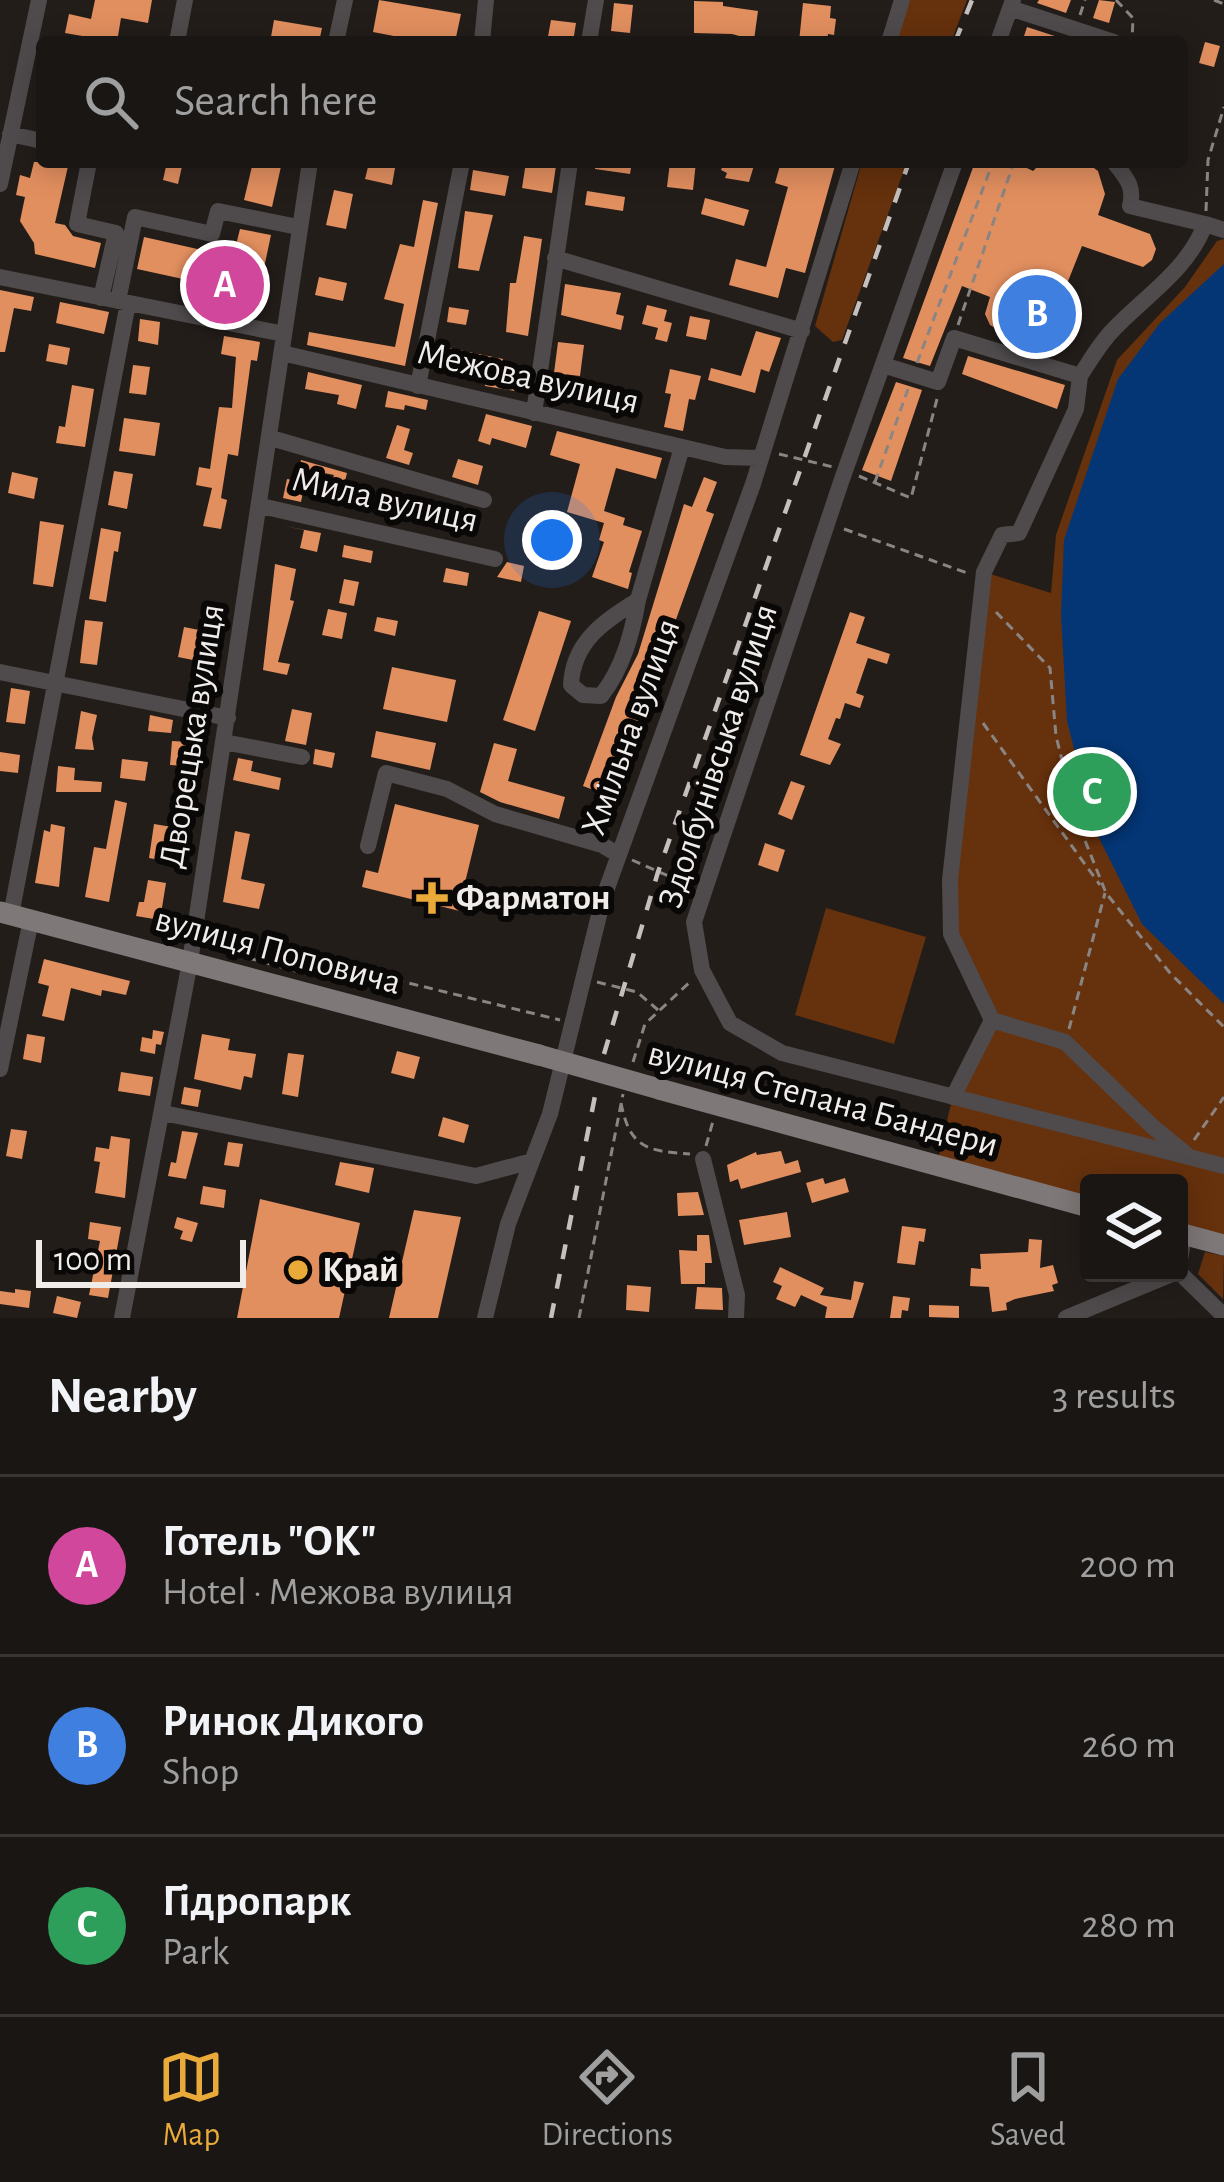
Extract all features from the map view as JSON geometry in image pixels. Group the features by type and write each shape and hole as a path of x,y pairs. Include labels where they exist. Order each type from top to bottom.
{"main road":[{"name":"вулиця Поповича","path":"14,916 539,1055"},
{"name":"вулиця Степана Бандери","path":"539,1055 1080,1205"},
{"path":"1188,1236 1224,1245"}],"street":[{"path":"0,184 39,0"},
{"path":"178,36 185,0"},
{"path":"337,36 345,0"},
{"path":"483,36 486,0"},
{"path":"590,36 596,0"},
{"path":"891,36 902,0"},
{"path":"1000,36 1012,4 1098,36"},
{"path":"10,134 36,140"},
{"path":"88,168 77,224 116,233 116,300"},
{"name":"Дворецька вулиця","path":"122,1318 190,962 309,168"},
{"path":"418,386 461,168"},
{"path":"534,413 569,168"},
{"name":"Хмільна вулиця","path":"485,1318 508,1223 550,1114 593,934 802,331 851,168"},
{"name":"Здолбунівська вулиця","path":"953,168 845,471 694,922 702,970 730,1023 782,1053 1222,1167"},
{"path":"1119,168 1133,194 1130,206 1224,230"},
{"path":"0,1070 14,916 58,685 116,300 135,217 212,234 218,211 298,227"},
{"path":"1188,1156 1065,1042 992,1020 951,934 950,880 983,579 1002,536 1019,533 1076,409 1080,376 1111,332 1144,304 1198,243 1205,224"},
{"path":"555,258 802,331"},
{"name":"Межова вулиця","path":"0,277 116,300 418,386 682,448 759,458"},
{"path":"883,364 938,382 954,338 1080,376"},
{"path":"271,438 484,500"},
{"path":"638,600 604,621 572,661 571,685 583,695 602,696 614,680 633,631 682,448"},
{"name":"Мила вулиця","path":"260,506 495,559"},
{"path":"0,672 228,718"},
{"path":"224,742 302,757"},
{"path":"368,846 386,773 447,789 495,814 602,845 619,855"},
{"path":"952,1097 992,1020"},
{"path":"163,1113 476,1176 532,1161"},
{"path":"704,1154 737,1295 736,1318"},
{"path":"1188,1280 1224,1316"},
{"path":"1066,1318 1150,1282"},
{"path":"737,1295 752,1318"}],"path":[{"path":"1116,0 1132,18 1132,36"},
{"path":"1214,0 1224,4"},
{"path":"1205,224 1208,160 1224,107"},
{"path":"875,482 991,168"},
{"path":"954,338 1012,168"},
{"path":"759,458 785,452 911,497 938,382"},
{"path":"828,524 983,579"},
{"path":"997,613 1050,668 1056,736 1078,823 1106,893 1065,1042"},
{"path":"969,704 1106,893 1170,974 1224,1027"},
{"path":"619,855 685,884 706,888"},
{"path":"169,925 202,932 213,948 325,979 343,967 574,1023"},
{"path":"633,1063 644,1024 702,970"},
{"path":"585,979 638,992 659,1011"},
{"path":"579,1318 627,1082"},
{"path":"1188,1156 1224,1097"},
{"path":"621,1102 626,1129 639,1143 658,1152 704,1154 712,1125"}],"shaded area":[{"path":"909,0 967,0 953,36 899,36"},
{"path":"860,168 905,168 842,340 833,342 815,326"},
{"path":"1224,239 1224,1245 1188,1235 1188,1174 1080,1174 1080,1204 937,1164 950,1108 992,1020 951,934 984,572 1051,593 1056,535 1117,360 1185,287 1217,241"},
{"path":"826,908 926,937 894,1044 795,1015"},
{"path":"1205,1252 1224,1256 1223,1299 1198,1274"}],"water":[{"path":"1224,264 1224,1004 1142,924 1094,828 1067,721 1061,615 1064,540 1118,379 1160,323"}],"building":[{"path":"95,0 152,0 148,23 121,18 118,36 65,33 69,14 91,19"},
{"path":"379,0 461,14 456,36 373,32"},
{"path":"1071,0 1066,13 1037,3"},
{"path":"1099,0 1115,2 1109,23 1093,18"},
{"path":"694,1 758,11 755,36 694,33"},
{"path":"614,3 633,5 630,33 611,31"},
{"path":"803,3 831,6 830,18 836,19 834,35 800,36"},
{"path":"274,20 322,28 320,36 271,36"},
{"path":"551,20 576,23 574,36 548,36"},
{"path":"1027,27 1055,36 1024,36"},
{"path":"1205,42 1220,46 1214,67 1199,63"},
{"path":"34,162 36,168 68,168 55,223 65,225 73,236 101,243 95,268 35,254 34,243 20,221 25,197 16,195 20,175 30,178"},
{"path":"166,168 182,168 178,184 163,180"},
{"path":"252,168 281,168 272,207 244,200"},
{"path":"368,168 395,168 392,185 365,179"},
{"path":"525,168 556,168 552,193 522,188"},
{"path":"595,168 631,168 630,174"},
{"path":"669,168 695,168 693,190 667,187"},
{"path":"753,168 749,182 725,178 727,173 721,170"},
{"path":"779,168 834,168 805,273 786,268 778,298 729,285 736,259 766,267 788,187 775,183"},
{"path":"973,168 1094,168 1105,194 1098,215 1150,234 1156,249 1143,267 1082,246 1053,319 1040,334 1024,339 990,325 985,314 990,297 962,286 930,366 903,358"},
{"path":"473,170 509,176 505,196 470,190"},
{"path":"334,190 353,194 346,229 326,225"},
{"path":"587,191 625,197 623,211 585,205"},
{"path":"705,198 749,210 744,226 701,214"},
{"path":"423,200 438,203 405,366 307,345 309,332 395,347 404,304 384,299 400,244 414,247"},
{"path":"465,211 493,215 479,271 458,268"},
{"path":"240,229 271,235 264,268 256,266 238,291 137,269 144,237 233,257"},
{"path":"524,236 542,239 528,336 506,332 510,283 516,283"},
{"path":"319,277 347,283 343,301 315,295"},
{"path":"565,284 621,293 616,314 624,316 621,330 561,315"},
{"path":"0,290 34,297 31,311 14,308 5,352 0,352"},
{"path":"60,302 109,312 104,334 56,323"},
{"path":"647,305 667,310 664,321 672,323 667,342 655,339 658,328 642,324"},
{"path":"449,307 469,310 466,325 447,322"},
{"path":"690,316 710,320 706,340 686,336"},
{"path":"140,319 160,322 158,345 138,341"},
{"path":"756,331 781,338 769,372 761,369 755,393 708,380 711,368 741,376"},
{"path":"224,336 260,342 257,361 251,360 238,456 228,454 221,529 203,526 212,488 196,485 199,467 210,469 219,407 232,408 236,357 221,354"},
{"path":"558,342 584,345 580,376 554,373"},
{"path":"49,344 70,348 67,365 46,361"},
{"path":"439,346 503,359 501,372 518,375 515,391 485,386 487,374 435,363"},
{"path":"968,356 1065,385 1057,409 962,374"},
{"path":"133,365 150,367 146,395 129,393"},
{"path":"670,369 701,376 695,400 689,399 683,431 664,427"},
{"path":"308,372 362,385 356,409 337,404 339,395 305,389"},
{"path":"896,382 922,390 891,481 862,470"},
{"path":"72,385 94,389 85,447 56,443 59,426 65,427"},
{"path":"388,391 428,400 426,410 385,407"},
{"path":"616,393 634,396 630,416 613,413"},
{"path":"486,414 532,426 526,448 492,438 490,445 478,441"},
{"path":"124,418 160,423 155,456 119,451"},
{"path":"397,425 410,429 404,450 413,453 409,465 386,458"},
{"path":"557,431 662,458 656,479 616,468 604,511 642,531 628,589 592,577 604,542 599,540 604,523 567,512 580,464 550,455"},
{"path":"458,459 483,466 478,485 452,477"},
{"path":"301,460 347,473 344,485 332,482 334,475 300,468"},
{"path":"114,471 133,474 127,509 108,505"},
{"path":"12,472 38,478 34,499 8,493"},
{"path":"704,477 717,482 706,511 714,514 612,797 583,786 616,697 638,654 684,504 692,507"},
{"path":"287,479 305,482 301,502 283,498"},
{"path":"40,521 64,525 53,587 33,584"},
{"path":"284,526 321,533 317,552 300,548 304,530"},
{"path":"101,528 121,532 106,602 89,599"},
{"path":"344,545 373,551 371,563 342,557"},
{"path":"507,562 524,566 521,582 497,577"},
{"path":"275,564 296,569 290,600 294,601 278,662 290,664 287,675 263,670"},
{"path":"446,568 469,573 467,586 443,582"},
{"path":"344,579 359,582 354,606 339,603"},
{"path":"328,609 347,613 342,639 322,635"},
{"path":"539,611 571,621 535,731 503,720"},
{"path":"850,612 865,617 856,643 890,654 887,664 868,658 856,693 864,696 860,708 845,703 828,739 841,744 830,765 800,755"},
{"path":"377,617 398,621 395,636 374,631"},
{"path":"85,620 103,622 97,665 80,663"},
{"path":"184,627 204,631 198,661 178,657"},
{"path":"392,667 456,680 447,722 383,709"},
{"path":"11,688 30,691 25,724 6,722"},
{"path":"292,709 312,713 306,745 285,741"},
{"path":"81,711 97,715 94,750 75,749"},
{"path":"150,715 173,720 171,733 148,731"},
{"path":"376,731 436,743 430,770 371,757"},
{"path":"172,741 189,742 188,766 170,765"},
{"path":"494,743 517,749 508,781 565,797 559,819 480,792"},
{"path":"315,749 335,753 332,768 313,764"},
{"path":"0,752 20,755 18,773 0,771"},
{"path":"238,758 253,761 251,771 281,778 279,790 233,780"},
{"path":"122,759 148,762 145,781 120,778"},
{"path":"58,766 75,768 74,780 102,782 101,792 56,792"},
{"path":"791,781 805,786 792,820 778,814"},
{"path":"115,800 127,803 109,902 85,897 94,847 106,849"},
{"path":"395,804 479,825 461,899 479,904 476,915 362,887 366,870 378,873"},
{"path":"51,824 65,827 59,887 35,883 44,830 50,832"},
{"path":"154,824 172,827 166,861 149,858"},
{"path":"235,831 250,834 241,879 265,884 259,909 223,902"},
{"path":"765,843 785,850 778,872 758,865"},
{"path":"148,880 166,883 160,920 136,916"},
{"path":"44,959 130,981 126,995 102,990 101,996 71,988 64,1021 42,1016 49,986 38,983"},
{"path":"153,1030 164,1032 161,1045 156,1044 155,1054 140,1051 142,1037 152,1039"},
{"path":"27,1034 45,1037 41,1063 23,1059"},
{"path":"202,1034 230,1039 228,1050 256,1054 252,1078 244,1076 241,1090 194,1079"},
{"path":"397,1051 420,1057 414,1079 391,1073"},
{"path":"288,1053 304,1055 298,1097 282,1094"},
{"path":"121,1072 153,1077 150,1096 118,1091"},
{"path":"184,1087 201,1090 198,1107 181,1104"},
{"path":"443,1117 469,1125 464,1143 438,1136"},
{"path":"11,1129 27,1131 22,1159 6,1156"},
{"path":"182,1131 198,1133 186,1179 168,1176 171,1162 176,1163"},
{"path":"111,1136 130,1139 125,1198 95,1193 100,1162 94,1161 96,1147 109,1149"},
{"path":"228,1142 243,1144 239,1167 224,1165"},
{"path":"781,1151 785,1164 798,1160 801,1172 741,1189 738,1179 730,1182 727,1165 756,1152"},
{"path":"340,1162 374,1168 369,1193 335,1185"},
{"path":"823,1178 825,1184 845,1178 849,1192 812,1203 806,1183"},
{"path":"203,1186 226,1190 224,1208 200,1204"},
{"path":"698,1192 704,1215 678,1216 677,1193"},
{"name":"Край","path":"260,1199 360,1223 339,1318 237,1318"},
{"path":"414,1210 461,1217 438,1318 389,1318"},
{"path":"787,1212 791,1237 744,1245 739,1220"},
{"path":"177,1217 198,1223 192,1242 180,1239 183,1231 174,1228"},
{"path":"90,1222 121,1227 108,1298 89,1295 100,1241 88,1239"},
{"path":"902,1226 926,1229 915,1265 897,1263"},
{"path":"697,1235 709,1235 712,1263 705,1263 705,1284 681,1284 679,1250 697,1251"},
{"path":"1029,1239 1042,1240 1040,1268 1053,1265 1058,1283 1052,1285 1054,1291 1015,1299 1006,1303 1007,1310 992,1312 989,1287 970,1286 971,1268 981,1269 980,1254 1028,1252"},
{"path":"780,1267 824,1288 820,1295 851,1300 854,1281 864,1283 853,1318 825,1318 827,1307 801,1295 795,1307 776,1299 782,1286 773,1282"},
{"path":"627,1285 651,1287 649,1312 626,1310"},
{"path":"697,1287 722,1288 723,1310 695,1309"},
{"path":"15,1289 31,1291 29,1308 0,1304 0,1291 15,1293"},
{"path":"57,1296 81,1302 77,1318 53,1313"},
{"path":"893,1296 910,1298 901,1318 890,1318"},
{"path":"929,1305 959,1306 959,1318 929,1317"}],"railway":[{"path":"957,36 972,0"},
{"path":"604,1054 658,872 907,168"},
{"path":"551,1318 595,1096"}],"place":[{"name":"Готель \"ОК\"","path":"225,285"},
{"name":"Ринок Дикого","path":"1037,314"},
{"name":"Гідропарк","path":"1092,792"},
{"name":"Фарматон","path":"432,898"},
{"name":"Край","path":"298,1270"}]}
